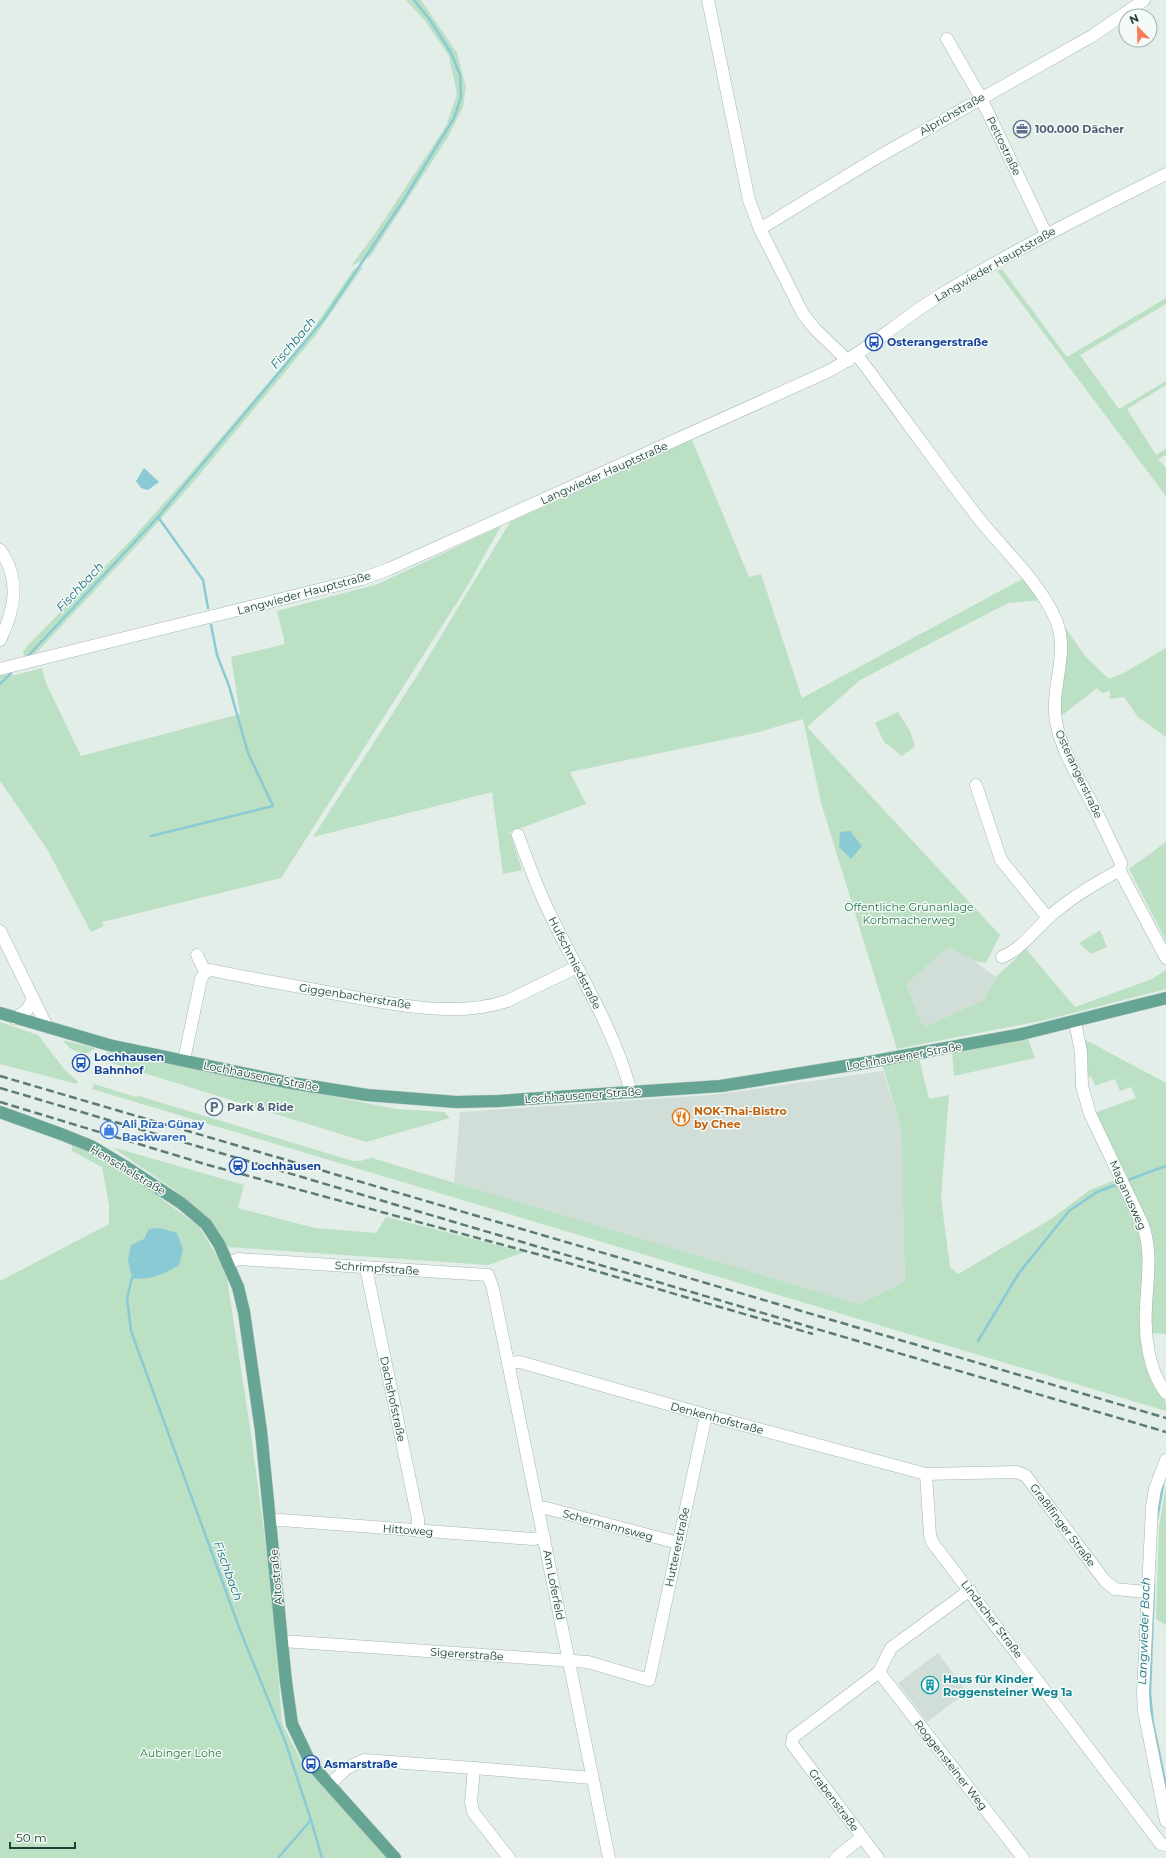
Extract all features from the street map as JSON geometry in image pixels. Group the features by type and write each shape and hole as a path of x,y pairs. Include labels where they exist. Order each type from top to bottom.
{"main road":[{"name":"Lochhausener Straße","path":"0,1014 108,1044 285,1082 367,1095 432,1101 498,1102 721,1086 974,1044 1075,1022 1166,998"},
{"name":"Henschelstraße","path":"0,1112 91,1146 162,1190 181,1203 206,1224 229,1263"},
{"name":"Altostraße","path":"229,1263 238,1287 244,1312 261,1432 292,1724 306,1757 329,1786 395,1858"}],"street":[{"name":"Osterangerstraße","path":"708,0 746,190 760,228 803,314 815,329 853,358 976,515 1028,576 1046,602 1056,621 1062,642 1062,658 1054,707 1056,723 1068,756 1121,863 1120,870 1166,958"},
{"name":"Alprichstraße","path":"760,228 871,160 1092,36 1144,0"},
{"name":"Pettostraße","path":"948,39 981,98 1046,234"},
{"name":"Langwieder Hauptstraße","path":"0,669 362,579 389,569 775,396 853,358 930,301 993,262 1166,174"},
{"path":"0,550 7,560 13,575 14,597 9,623 0,640"},
{"path":"976,785 1001,860 1048,918"},
{"name":"Hufschmiedstraße","path":"518,834 535,881 606,1024 620,1058 631,1092"},
{"path":"1002,958 1013,952 1048,918 1078,894 1120,870"},
{"path":"0,931 47,1027"},
{"path":"184,1060 201,979 205,972 197,955"},
{"name":"Giggenbacherstraße","path":"205,972 211,970 398,1005 472,1008 495,1005 507,1001 577,967"},
{"path":"14,1018 30,1008 32,998"},
{"name":"Maganusweg","path":"1075,1022 1081,1052 1082,1086 1090,1114 1142,1223 1148,1242 1146,1321 1149,1353 1161,1387 1166,1393"},
{"name":"Schrimpfstraße","path":"229,1263 238,1259 488,1275 497,1312"},
{"name":"Dachshofstraße","path":"366,1268 418,1519 418,1531"},
{"name":"Am Loferfeld","path":"497,1312 539,1509 568,1660 609,1858"},
{"name":"Denkenhofstraße","path":"508,1363 520,1362 706,1415 926,1474"},
{"name":"Huttererstraße","path":"649,1680 706,1415"},
{"path":"1166,1460 1155,1489 1152,1507 1146,1592 1143,1693 1144,1711 1166,1821"},
{"name":"Graßlfinger Straße","path":"926,1474 1017,1472 1026,1476 1105,1581 1115,1589 1146,1592"},
{"name":"Lindacher Straße","path":"926,1474 932,1542 970,1590 1161,1844 1166,1845"},
{"name":"Schermannsweg","path":"539,1509 546,1508 678,1543"},
{"name":"Hittoweg","path":"271,1521 282,1520 533,1539 544,1537"},
{"path":"879,1672 892,1648 970,1590"},
{"name":"Sigererstraße","path":"282,1641 588,1662 649,1680"},
{"name":"Grabenstraße","path":"878,1858 791,1741 793,1737 879,1672"},
{"name":"Roggensteiner Weg","path":"879,1672 1023,1858"},
{"path":"329,1786 347,1768 364,1760 592,1778"},
{"path":"474,1768 471,1802 473,1812 509,1858"},
{"path":"836,1858 862,1837"}],"shaded area":[{"path":"949,947 974,961 996,977 984,1000 925,1028 921,1022 906,984"},
{"path":"883,1071 901,1128 905,1282 859,1304 454,1183 460,1112 712,1095"},
{"path":"938,1653 967,1692 927,1722 898,1683"}],"green space":[{"path":"406,0 421,0 457,53 466,87 463,107 448,137 370,257 351,266 374,235 446,126 457,94 449,56 425,21"},
{"path":"363,267 315,336 190,486 143,539 36,653 24,656 23,652 28,645 132,539 189,475 309,335 354,269"},
{"path":"1002,269 1067,357 1166,298 1166,304 1080,355 1119,409 1166,381 1166,385 1127,409 1156,455 1166,449 1166,455 1158,459 1166,468 1166,496 997,271"},
{"name":"Öffentliche Grünanlage Korbmacherweg","path":"692,440 749,577 761,574 802,698 1026,577 1056,614 1085,656 1109,679 1122,674 1166,648 1166,737 1138,717 1124,697 1110,699 1110,691 1102,693 1097,688 1051,724 1058,642 1042,600 1008,603 860,680 807,727 1000,935 986,963 974,961 949,947 906,984 921,1022 925,1027 984,1000 996,977 1026,949 1075,1007 1152,979 1166,970 1166,989 1050,1019 897,1049 821,803 803,719 755,733 570,772 586,804 510,832 522,870 503,874 492,792 313,837 418,674 510,522"},
{"path":"501,526 465,590 281,878 102,922 104,926 91,932 47,849 0,781 0,675 15,675 42,668 46,683 81,756 240,714 231,657 285,644 277,611 378,584"},
{"path":"898,712 910,731 915,746 902,756 884,742 875,723"},
{"path":"1166,842 1166,941 1129,869"},
{"path":"1100,930 1107,947 1091,954 1079,943"},
{"path":"0,1022 38,1035 64,1069 77,1081 77,1084 0,1064"},
{"path":"1082,1038 1166,1083 1166,1334 1150,1333 1151,1256 1091,1114 1136,1098 1131,1087 1120,1091 1115,1079 1095,1086 1091,1076 1085,1078"},
{"path":"1028,1039 1035,1058 954,1076 952,1052"},
{"path":"63,1040 95,1048 88,1053 76,1052"},
{"path":"110,1052 396,1109 444,1112 450,1118 366,1142 105,1061 106,1053"},
{"path":"919,1058 929,1099 949,1095 941,1198 950,1267 958,1274 1051,1219 1090,1190 1120,1178 1143,1232 1143,1305 1161,1395 1166,1403 1166,1411 92,1089 94,1084 136,1097 139,1096 353,1161 360,1161 374,1157 375,1159 859,1304 905,1282 901,1128 882,1064"},
{"name":"Aubinger Lohe","path":"72,1143 103,1159 151,1189 164,1201 199,1226 226,1272 251,1434 272,1593 282,1723 301,1761 391,1858 0,1858 0,1281 109,1224 109,1205 102,1167 72,1151"},
{"path":"112,1147 244,1185 238,1208 315,1228 376,1233 386,1217 525,1252 488,1265 228,1247 208,1220 176,1191"},
{"path":"1166,1486 1166,1625 1156,1619 1159,1526"}],"water":[{"path":"144,468 159,482 148,490 141,488 136,481"},
{"path":"850,831 862,846 851,859 839,847 840,832"},
{"path":"160,1228 177,1233 183,1250 179,1265 151,1278 132,1278 128,1260 131,1245 144,1239 149,1229"}],"waterway":[{"name":"Fischbach","path":"28,656 158,517 324,319 403,201 454,118 461,97 460,75 451,53 430,20 414,0"},
{"path":"158,517 203,580 208,608"},
{"name":"Fischbach","path":"151,836 273,806 248,753 229,686 217,655 211,625"},
{"name":"Fischbach","path":"0,684 11,673"},
{"path":"1125,1181 1166,1166"},
{"path":"978,1341 1019,1273 1069,1211 1097,1192 1118,1184"},
{"name":"Fischbach","path":"132,1278 127,1298 131,1331 240,1630 285,1741 311,1820 278,1858"},
{"name":"Langwieder Bach","path":"1157,1519 1163,1485"},
{"name":"Langwieder Bach","path":"1154,1584 1150,1693 1153,1723 1166,1786"},
{"path":"311,1820 322,1858"}],"railway":[{"path":"0,1076 1166,1418"},
{"path":"0,1088 1166,1432"},
{"path":"0,1102 208,1165 544,1256 813,1334"}],"place":[{"name":"100.000 Dächer","path":"1022,129"},
{"name":"Osterangerstraße","path":"874,342"},
{"name":"Lochhausen Bahnhof","path":"81,1063"},
{"name":"Park & Ride","path":"214,1107"},
{"name":"NOK-Thai-Bistro by Chee","path":"681,1117"},
{"name":"Ali Rıza Günay Backwaren","path":"109,1130"},
{"name":"Lochhausen","path":"238,1166"},
{"name":"Haus für Kinder Roggensteiner Weg 1a","path":"930,1685"},
{"name":"Asmarstraße","path":"311,1764"}]}
